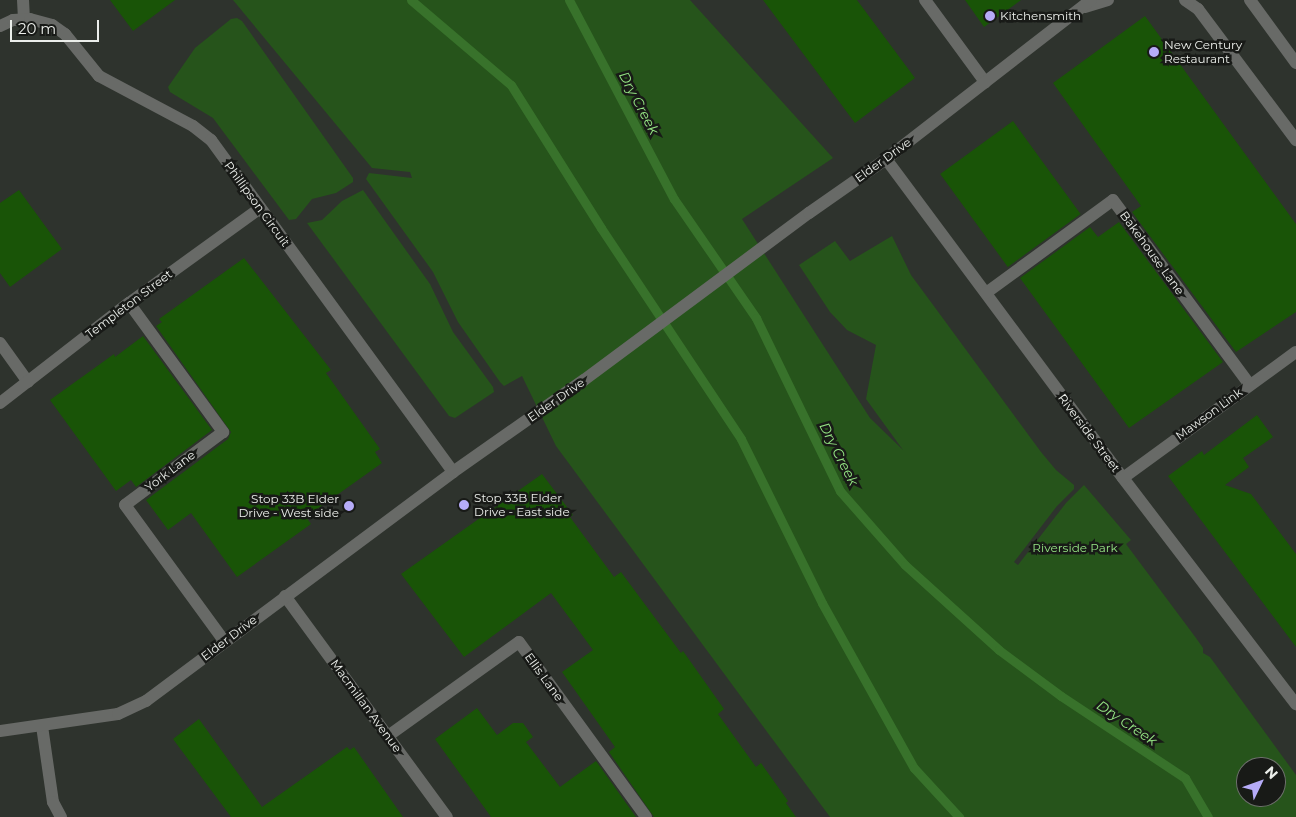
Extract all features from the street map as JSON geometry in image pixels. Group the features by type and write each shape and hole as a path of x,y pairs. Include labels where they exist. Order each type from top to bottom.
{"street":[{"path":"23,0 24,19"},
{"path":"925,0 985,82"},
{"name":"Elder Drive","path":"0,732 118,714 146,701 453,472 584,380 809,213 886,159 1088,3 1108,0"},
{"path":"1185,0 1198,9 1296,140"},
{"path":"1250,0 1296,63"},
{"name":"Phillipson Circuit","path":"0,26 13,20 24,19 38,20 52,25 65,34 98,76 202,132 218,150 453,472"},
{"name":"Riverside Street","path":"886,159 1123,478 1296,704"},
{"name":"Bakehouse Lane","path":"986,293 1113,200 1250,385"},
{"name":"Templeton Street","path":"0,403 129,303 260,208"},
{"name":"York Lane","path":"129,303 223,432 125,505 224,641"},
{"path":"0,343 28,382"},
{"name":"Mawson Link","path":"1123,478 1296,352"},
{"name":"Macmillan Avenue","path":"285,596 447,817"},
{"name":"Ellis Lane","path":"388,736 519,642 646,817"},
{"path":"42,726 53,802 61,817"}],"green space":[{"name":"Riverside Park","path":"233,0 690,0 833,158 742,219 870,418 903,450 866,399 876,345 847,330 830,312 799,265 835,241 850,261 892,236 911,275 1041,452 1056,470 1074,485 1074,489 1057,506 1014,562 1018,565 1066,503 1084,485 1131,540 1126,544 1196,638 1203,648 1203,653 1210,657 1283,757 1236,757 1236,807 1286,807 1286,761 1296,775 1296,817 830,817 556,446 522,376 504,386 500,382 458,322 433,272 366,179 369,173 412,178 410,172 372,168"},
{"path":"237,18 242,21 353,178 353,182 336,193 312,199 296,219 289,220 213,118 170,92 168,87 195,48 231,19"},
{"path":"363,190 430,284 453,332 493,387 494,392 455,418 449,416 307,223 322,220 342,201"}],"building":[{"path":"110,0 175,0 133,31"},
{"path":"763,0 857,0 915,78 855,123"},
{"path":"965,0 1021,0 984,27"},
{"path":"1145,16 1296,224 1296,312 1236,352 1132,212 1141,206 1053,83"},
{"path":"1013,121 1081,214 1008,267 940,174"},
{"path":"19,190 62,249 10,287 0,273 0,203"},
{"path":"1119,222 1223,362 1129,428 1020,278 1090,227 1098,237"},
{"path":"244,258 331,370 326,373 380,449 375,452 382,463 306,517 311,524 237,577 191,513 168,530 146,500 228,439 231,432 156,326 162,322 159,319"},
{"path":"143,336 212,430 136,487 131,480 116,491 50,400 114,354 115,357"},
{"path":"1257,415 1273,437 1243,458 1249,467 1225,485 1251,494 1296,554 1296,647 1168,476 1202,451 1204,455"},
{"path":"542,474 573,515 570,517 614,577 621,572 681,653 683,651 724,709 718,714 756,767 761,763 788,801 786,803 796,817 654,817 609,752 615,747 562,672 593,650 551,593 464,657 401,574"},
{"path":"477,708 497,735 513,723 523,723 533,737 526,742 560,787 596,761 636,817 491,817 435,739"},
{"path":"199,719 262,807 347,747 350,750 354,747 403,817 231,817 173,739"}],"waterway":[{"name":"Dry Creek","path":"411,0 511,85 601,228 741,439 822,603 914,768 959,817"},
{"name":"Dry Creek","path":"569,0 674,199 756,318 840,491 905,565 999,650 1061,696 1185,778 1208,817"}],"place":[{"name":"Kitchensmith","path":"990,16"},
{"name":"New Century Restaurant","path":"1154,52"},
{"name":"Stop 33B Elder Drive - East side","path":"464,505"},
{"name":"Stop 33B Elder Drive - West side","path":"349,506"}]}
